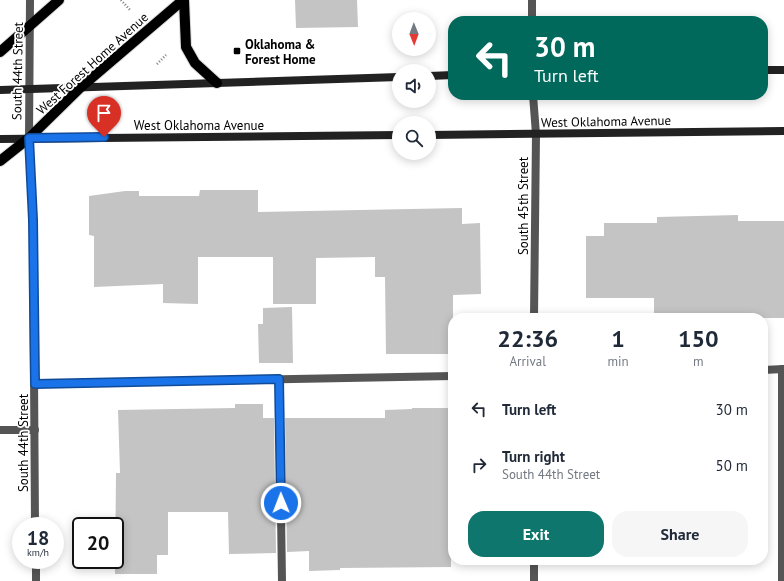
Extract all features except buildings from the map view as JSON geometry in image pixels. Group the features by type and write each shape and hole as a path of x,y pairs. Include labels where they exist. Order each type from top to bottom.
{"main road":[{"path":"0,52 58,0"},
{"path":"184,0 186,47 196,63 217,83"},
{"name":"West Forest Home Avenue","path":"0,160 29,138 80,88 184,0"},
{"path":"768,70 784,70"},
{"path":"436,76 448,76"},
{"path":"0,90 392,77"},
{"name":"West Oklahoma Avenue","path":"436,135 784,131"},
{"name":"West Oklahoma Avenue","path":"0,139 392,135"}],"street":[{"name":"South 44th Street","path":"30,0 29,138 33,220 35,517"},
{"path":"532,0 532,16"},
{"name":"South 45th Street","path":"533,100 536,134 534,313"},
{"path":"768,370 783,369 782,581"},
{"path":"35,384 448,376"},
{"path":"279,379 282,581"},
{"path":"0,430 35,430"},
{"path":"534,565 534,581"},
{"path":"36,569 36,581"}],"path":[{"path":"122,0 130,10"},
{"path":"154,67 163,56 169,54"}],"place":[{"name":"Oklahoma & Forest Home","path":"237,51"}],"route":[{"path":"104,137 29,138 33,220 35,384 279,379 281,503"}]}
